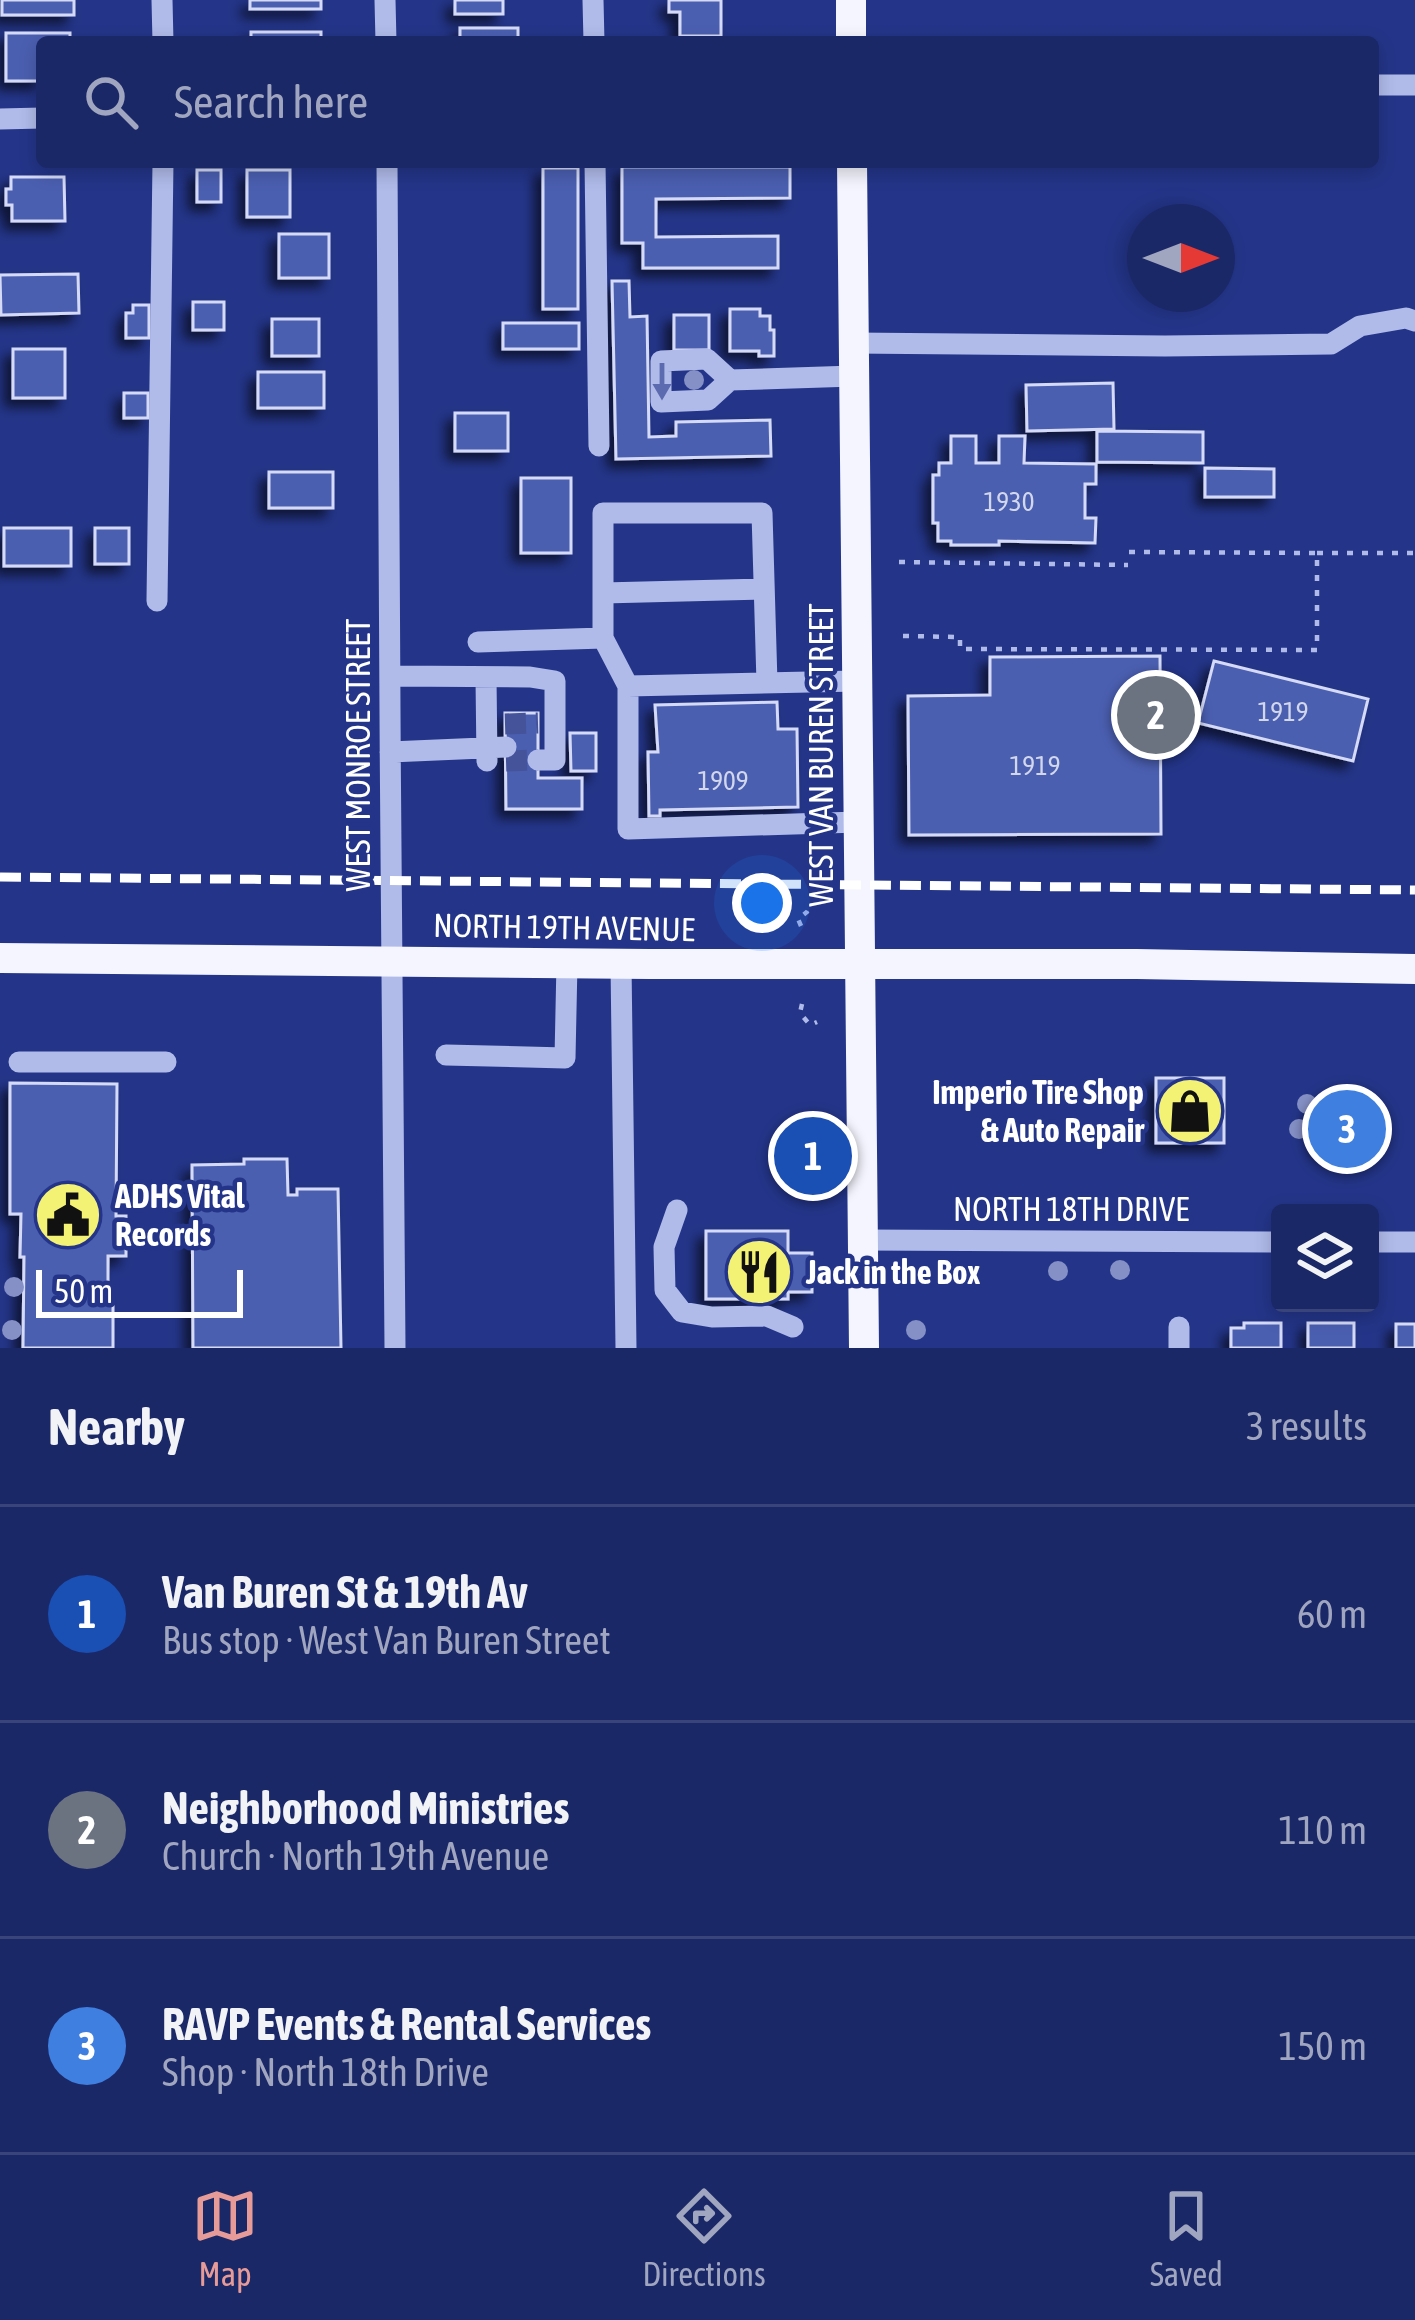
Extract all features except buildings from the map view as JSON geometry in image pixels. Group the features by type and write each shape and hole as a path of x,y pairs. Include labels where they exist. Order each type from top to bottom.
{"main road":[{"path":"850,0 851,36"},
{"name":"WEST VAN BUREN STREET","path":"852,168 863,1348"},
{"name":"NORTH 19TH AVENUE","path":"0,958 1415,969"}],"street":[{"path":"162,0 163,36"},
{"path":"386,0 386,36"},
{"path":"593,0 594,36"},
{"path":"1379,85 1415,85"},
{"path":"0,119 36,118"},
{"path":"157,601 164,168"},
{"name":"WEST MONROE STREET","path":"387,168 395,1348"},
{"path":"595,168 599,446"},
{"path":"854,343 1331,344 1360,326 1406,318 1415,321"},
{"path":"730,380 854,376"},
{"path":"767,683 762,513 603,513 603,638 628,686 628,829 858,822"},
{"path":"603,593 764,589"},
{"path":"478,642 603,638"},
{"path":"529,640 530,677"},
{"path":"391,676 555,681 546,741"},
{"path":"390,752 496,742 486,678"},
{"path":"628,686 856,681"},
{"path":"446,1055 565,1058 568,963"},
{"path":"621,964 626,1348"},
{"path":"20,1062 166,1062"},
{"path":"676,1210 664,1246 664,1290 682,1312 767,1316 793,1327"},
{"name":"NORTH 18TH DRIVE","path":"862,1240 1271,1243"},
{"path":"1379,1242 1415,1242"}],"path":[{"path":"1129,552 1415,553"},
{"path":"903,636 960,637 960,649 1317,650 1317,553"},
{"path":"899,562 1128,565"},
{"path":"801,926 798,919 816,911"},
{"path":"802,1004 800,1012 810,1025 817,1022"}],"tunnel":[{"path":"505,724 538,723"},
{"path":"506,761 538,760"}],"railway":[{"path":"0,877 1415,890"}],"place":[{"name":"Neighborhood Ministries","path":"1156,715"},
{"name":"Imperio Tire Shop & Auto Repair","path":"1190,1111"},
{"name":"RAVP Events & Rental Services","path":"1347,1129"},
{"name":"Van Buren St & 19th Av","path":"813,1156"},
{"name":"ADHS Vital Records","path":"68,1215"},
{"name":"Jack in the Box","path":"759,1272"}]}
